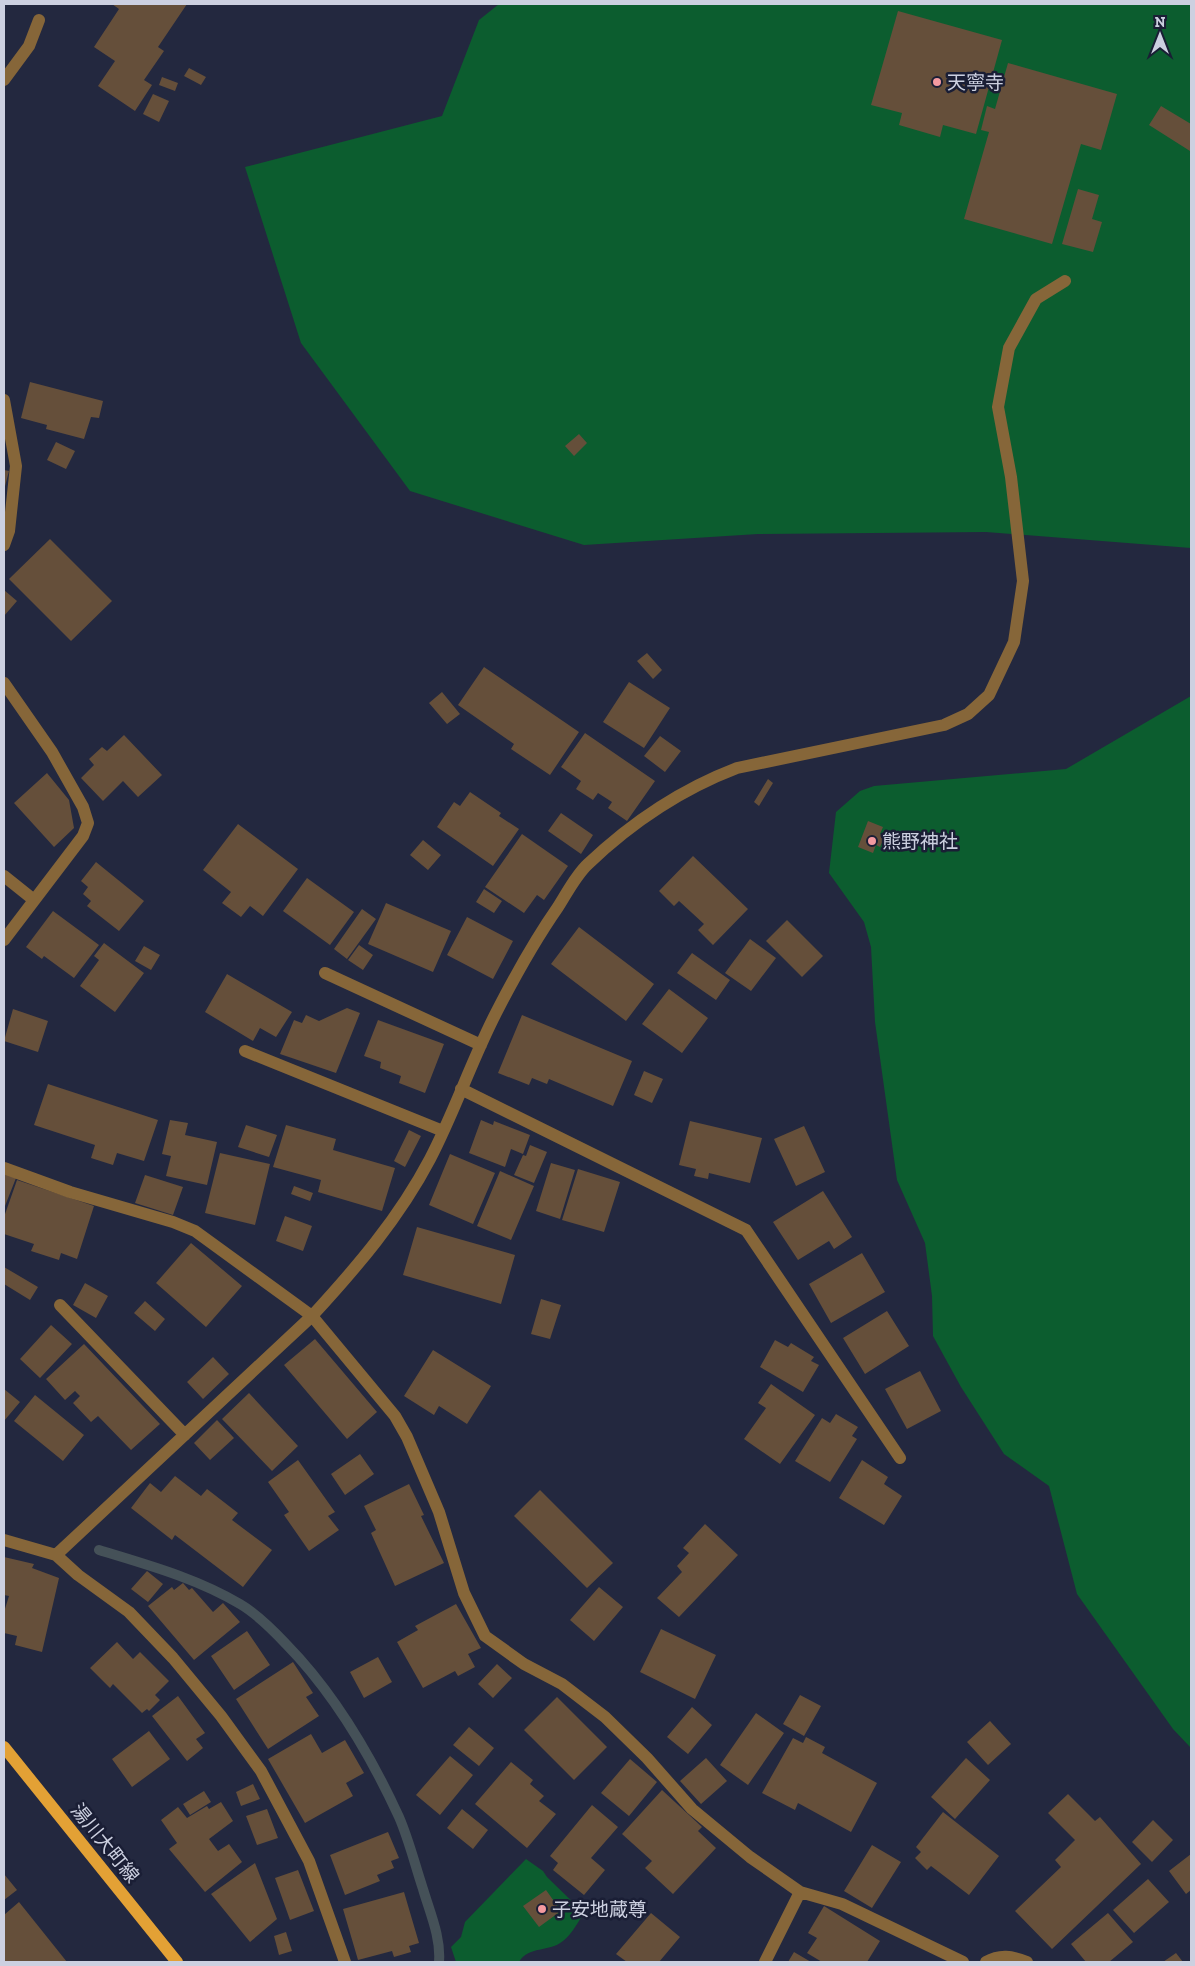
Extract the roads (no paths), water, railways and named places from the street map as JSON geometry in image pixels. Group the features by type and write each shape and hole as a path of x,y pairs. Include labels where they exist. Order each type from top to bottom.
{"main road":[{"name":"湯川大町線","path":"4,1747 177,1962"}],"street":[{"path":"4,80 29,46 39,20"},
{"path":"56,1556 312,1316 352,1273 384,1234 430,1160 497,1012 546,924 587,865 671,799 699,784 737,768 944,725 968,714 989,695 1014,642 1022,581 1010,478 998,407 1009,348 1036,299 1065,281"},
{"path":"4,400 16,466 9,531 4,545"},
{"path":"4,683 52,752 83,807 88,823 83,836 4,940"},
{"path":"4,876 34,900"},
{"path":"325,973 482,1045"},
{"path":"245,1051 443,1131"},
{"path":"462,1089 746,1230 900,1458"},
{"path":"4,1168 70,1192 173,1222 195,1231 312,1316 395,1416 407,1437 439,1512 464,1593 485,1636 524,1664 562,1684 605,1717 647,1758 692,1809 750,1857 800,1892 842,1904 963,1962"},
{"path":"60,1305 185,1435"},
{"path":"4,1540 56,1556 78,1575 129,1612 167,1651 220,1716 261,1771 309,1861 345,1962"},
{"path":"765,1962 800,1892"},
{"path":"986,1962 1000,1956 1017,1958 1027,1962"}],"waterway":[{"path":"99,1550 189,1579 240,1604 252,1612 281,1638 320,1683 363,1747 399,1817 434,1925 438,1943 439,1962"}],"place":[{"name":"天寧寺","path":"937,82"},
{"name":"熊野神社","path":"872,841"},
{"name":"子安地蔵尊","path":"542,1909"}]}
